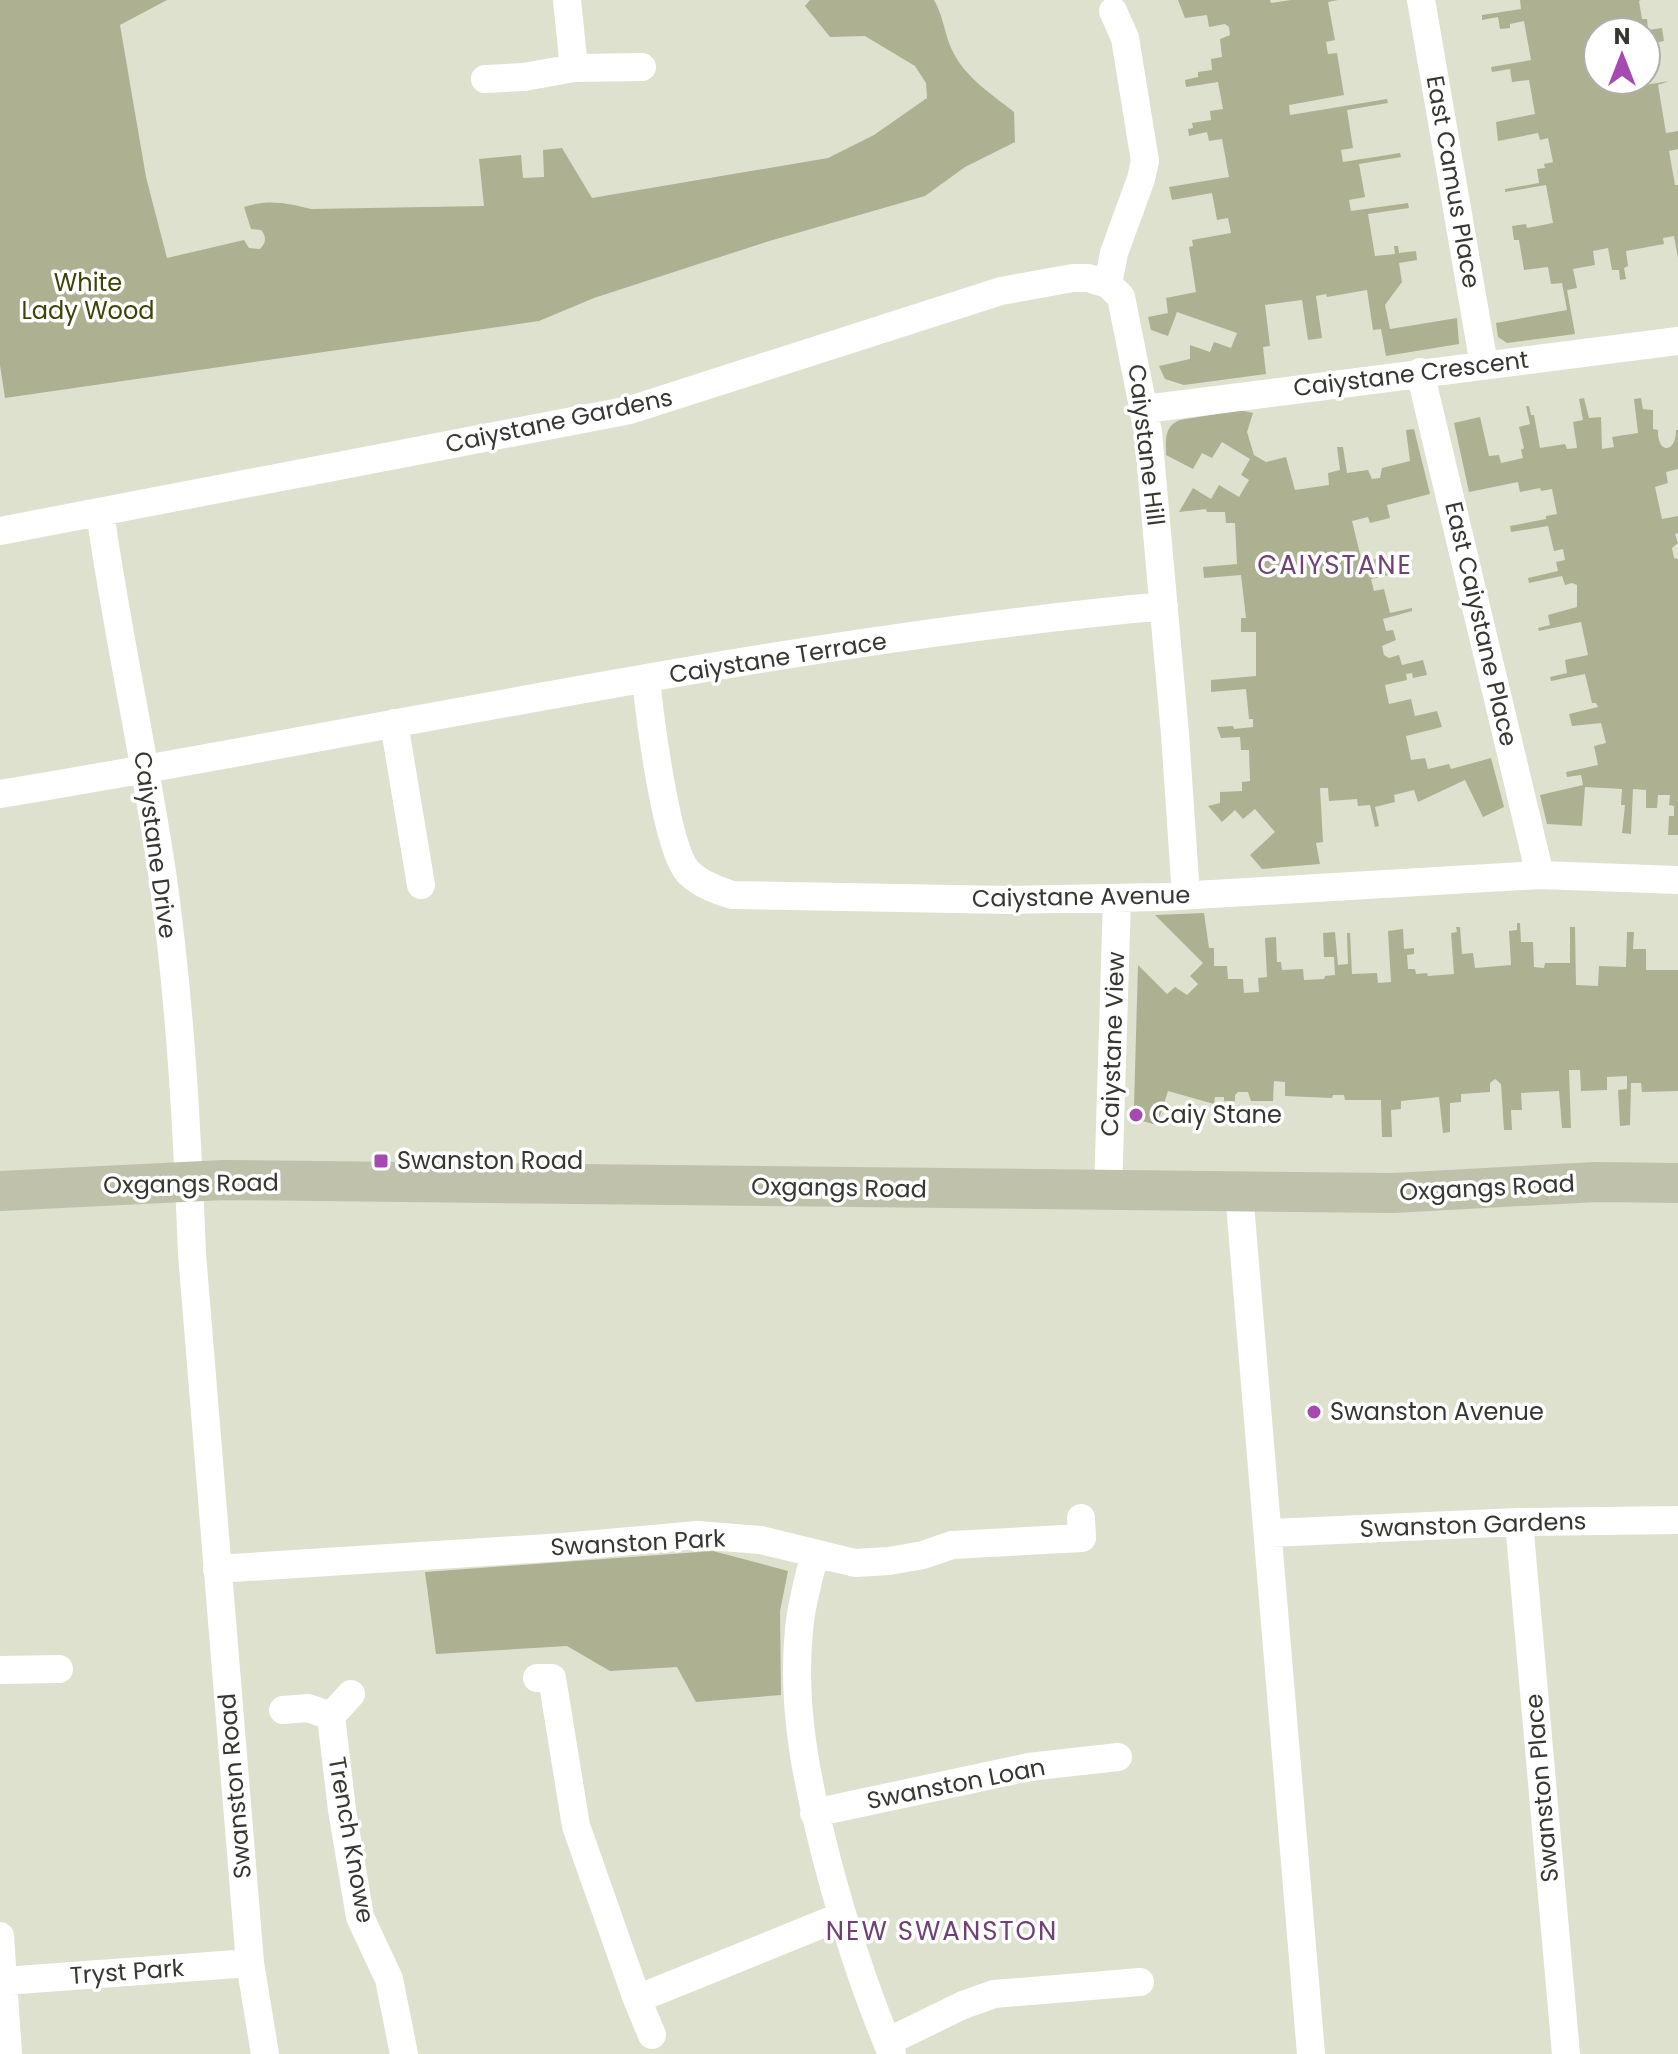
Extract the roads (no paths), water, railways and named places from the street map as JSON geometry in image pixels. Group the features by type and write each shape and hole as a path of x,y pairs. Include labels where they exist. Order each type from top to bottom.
{"main road":[{"name":"Oxgangs Road","path":"0,1191 189,1181 1393,1193 1596,1182 1678,1183"}],"street":[{"path":"567,0 574,68"},
{"name":"East Camus Place","path":"1421,0 1484,365"},
{"path":"1108,284 1114,253 1145,161 1125,38 1113,11"},
{"path":"485,79 524,77 574,68 642,67"},
{"name":"Caiystane Gardens","path":"0,531 630,410 1001,291 1073,278 1088,278 1108,284"},
{"name":"Caiystane Hill","path":"1108,284 1117,290 1124,304 1145,409 1186,895"},
{"name":"Caiystane Crescent","path":"1145,409 1678,341"},
{"name":"East Caiystane Place","path":"1420,372 1540,875"},
{"name":"Caiystane Drive","path":"100,512 162,876 181,1062 189,1181"},
{"name":"Caiystane Terrace","path":"0,794 394,723 888,640 1164,606"},
{"name":"Caiystane Avenue","path":"646,680 673,838 688,872 707,886 744,896 1009,900 1186,895 1540,875 1678,880"},
{"path":"394,723 421,885"},
{"name":"Caiystane View","path":"1108,1191 1117,898"},
{"name":"Swanston Road","path":"189,1181 192,1254 250,1963 265,2054"},
{"path":"1239,1192 1311,2054"},
{"name":"Swanston Park","path":"217,1569 563,1547 697,1535 761,1540 855,1563 889,1561 923,1555 952,1545 1082,1538 1081,1518"},
{"name":"Swanston Gardens","path":"1269,1533 1519,1522 1678,1520"},
{"name":"Swanston Place","path":"1519,1522 1566,2054"},
{"path":"815,1553 799,1628 797,1681 801,1745 814,1813 842,1916 889,2048 963,2005 994,1994 1130,1989"},
{"path":"0,1670 59,1669"},
{"path":"537,1678 552,1678 576,1826 652,2035"},
{"path":"283,1710 308,1708 331,1716 351,1694"},
{"name":"Trench Knowe","path":"331,1716 342,1810 360,1917 389,1979 404,2054"},
{"name":"Swanston Loan","path":"814,1813 1029,1767 1106,1764"},
{"path":"637,1999 842,1916"},
{"path":"0,1936 8,2054"},
{"name":"Tryst Park","path":"4,1981 250,1963"}],"place":[{"name":"Caiy Stane","path":"1136,1115"},
{"name":"Swanston Road","path":"381,1161"},
{"name":"Swanston Avenue","path":"1314,1412"}],"district":[{"name":"CAIYSTANE","path":"1335,565"},
{"name":"NEW SWANSTON","path":"942,1931"}],"park label":[{"name":"White Lady Wood","path":"88,297"}]}
